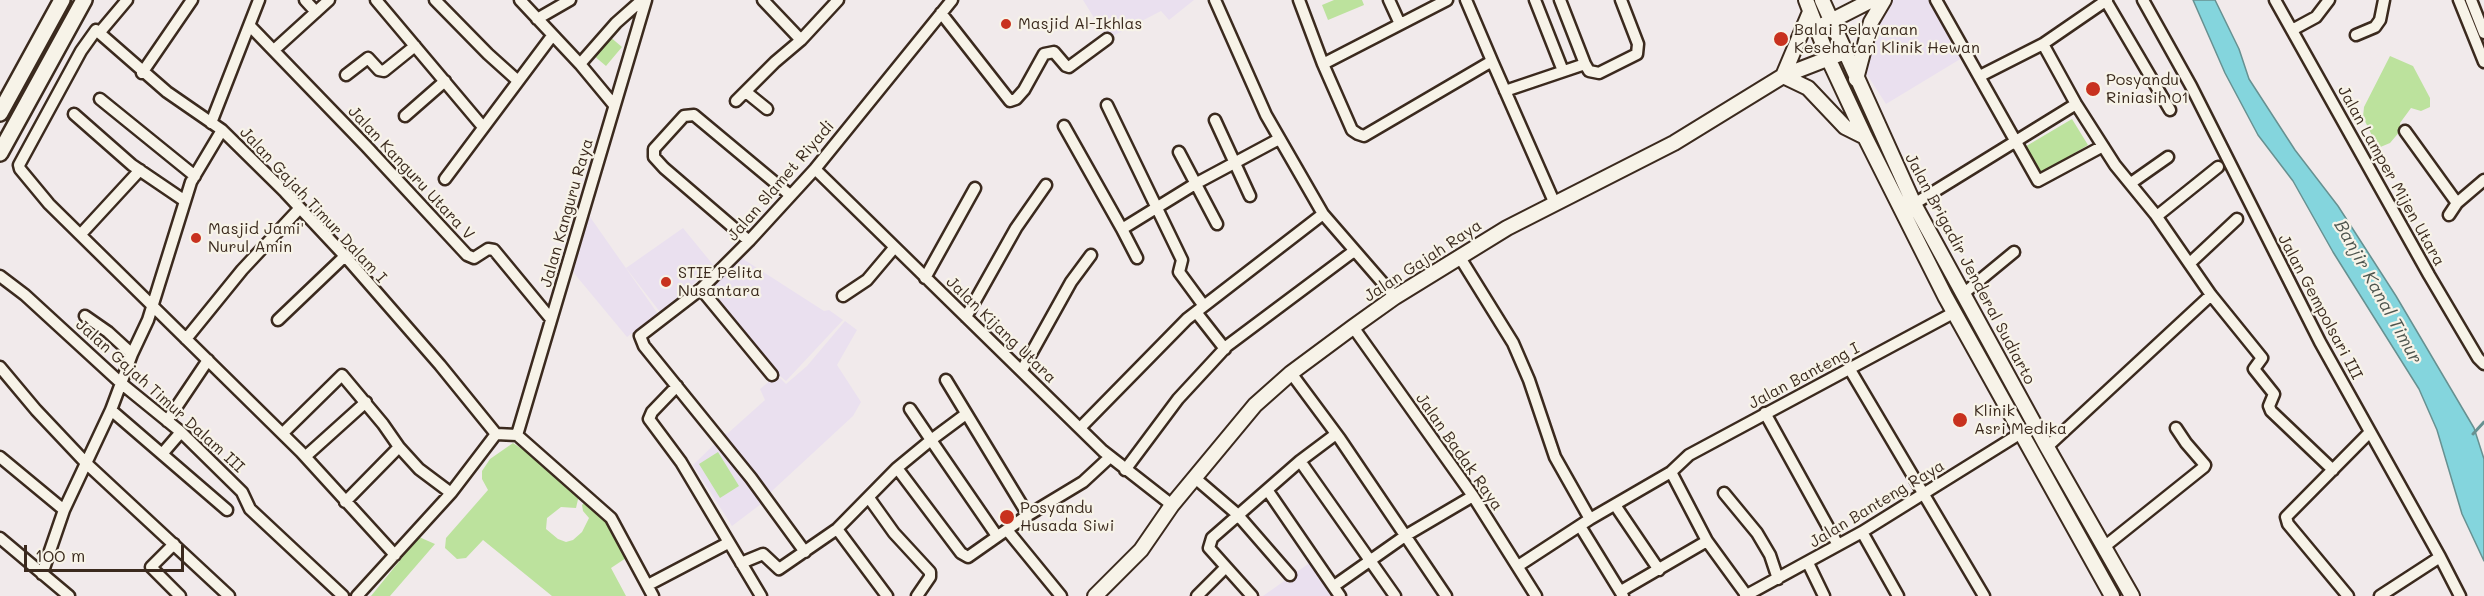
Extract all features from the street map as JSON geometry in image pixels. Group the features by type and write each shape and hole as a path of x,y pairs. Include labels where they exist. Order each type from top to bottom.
{"highway":[{"path":"0,113 62,0"},
{"path":"0,153 84,0"}],"main road":[{"name":"Jalan Brigadir Jenderal Sudiarto","path":"1822,0 1856,80 1914,204 2082,510 2132,596"},
{"path":"1816,28 1872,0"},
{"path":"1856,80 1871,22 1884,0"},
{"name":"Jalan Brigadir Jenderal Sudiarto","path":"1808,6 1829,60 1865,137 1955,312 2112,596"},
{"path":"1808,6 1783,76 1808,88 1845,127 1865,137"},
{"name":"Jalan Gajah Raya","path":"1095,596 1137,555 1172,505 1235,427 1274,387 1353,327 1395,297 1507,228 1674,143 1783,76 1845,52"},
{"path":"2069,518 2082,510"}],"street":[{"path":"128,0 100,32 96,30 81,51 19,166 49,204 306,456 395,555"},
{"path":"142,72 192,0"},
{"path":"211,123 259,0"},
{"path":"305,0 316,12"},
{"path":"274,50 329,0"},
{"path":"376,0 483,127"},
{"path":"435,0 518,81"},
{"path":"520,0 580,64 614,105"},
{"path":"537,19 570,0"},
{"path":"580,64 616,23 644,0"},
{"name":"Jalan Kanguru Raya","path":"517,435 644,0"},
{"path":"763,0 801,40"},
{"path":"736,101 801,40 838,0"},
{"name":"Jalan Slamet Riyadi","path":"805,552 751,478 644,346 640,336 701,290 749,241 815,169 952,0"},
{"path":"1215,0 1279,139 1323,214 1395,297"},
{"path":"1299,0 1323,64 1352,130 1364,136 1492,61"},
{"path":"1389,0 1400,24"},
{"path":"1323,64 1447,0"},
{"path":"1466,0 1555,204"},
{"path":"1534,0 1563,71"},
{"path":"1560,0 1585,64 1590,71 1599,73 1637,54 1638,44 1621,0"},
{"path":"1936,0 2038,180 2103,146"},
{"name":"Jalan Gempolsari III","path":"2143,0 2191,86 2278,262 2440,557"},
{"name":"Jalan Lamper Mijen Utara","path":"2275,0 2429,275 2478,358 2484,364"},
{"path":"2292,30 2316,17 2329,0"},
{"path":"2356,35 2375,27 2380,20 2384,0"},
{"path":"2459,0 2484,62"},
{"path":"2471,0 2484,33"},
{"path":"1980,76 2043,44 2107,1 2170,110"},
{"path":"941,13 1010,101 1019,96 1042,56 1054,52 1069,67 1107,39"},
{"name":"Jalan Kanguru Utara V","path":"250,26 467,255 474,258 488,249 495,250 551,319"},
{"name":"Jalan Gajah Timur Dalam I","path":"100,32 142,72 222,129 345,256 474,405 496,434"},
{"path":"445,180 552,36"},
{"path":"2043,44 2076,104 2103,146 2156,215 2211,295 2262,358 2254,369 2274,393 2269,406 2271,411 2333,470"},
{"path":"346,75 368,58 383,71 415,46"},
{"path":"1505,91 1585,64"},
{"path":"405,116 445,81"},
{"path":"746,92 767,109"},
{"path":"100,99 195,176"},
{"path":"1914,204 2076,104"},
{"path":"1107,105 1182,260 1179,272 1224,349"},
{"path":"74,114 140,170 185,201"},
{"path":"749,241 664,168 654,157 654,149 684,116 694,115 790,195"},
{"path":"1215,120 1250,196"},
{"path":"1064,126 1137,258"},
{"path":"42,574 64,510 111,410 132,354 148,320 195,176 222,129"},
{"path":"2405,131 2457,203"},
{"path":"1122,229 1195,184 1279,139"},
{"path":"1179,152 1217,224"},
{"path":"2131,183 2168,158"},
{"path":"2156,215 2218,167"},
{"name":"Jalan Kijang Utara","path":"815,169 1110,457 1172,505"},
{"path":"81,234 140,170"},
{"path":"2449,215 2457,203 2484,180"},
{"path":"966,317 1016,228 1046,185"},
{"path":"926,278 975,188"},
{"path":"186,339 242,270 299,208"},
{"path":"1080,428 1200,309 1323,214"},
{"path":"2190,263 2237,219"},
{"path":"843,296 867,280 894,248"},
{"path":"1125,470 1178,399 1224,349 1354,251"},
{"path":"1963,294 2014,252"},
{"path":"1022,370 1071,282 1091,255"},
{"path":"278,320 345,256"},
{"path":"1459,256 1512,343 1529,380 1555,457 1590,519"},
{"name":"Jalan Gajah Timur Dalam III","path":"0,276 25,295 122,384 181,432 242,492 250,509 343,596"},
{"path":"701,290 772,375"},
{"path":"2047,447 2211,295"},
{"name":"Jalan Banteng I","path":"1518,566 1590,519 1671,472 1689,455 1955,312"},
{"name":"Jalan Gajah Timur Dalam III","path":"85,316 108,332 132,354"},
{"name":"Jalan Badak Raya","path":"1353,327 1473,496 1536,596"},
{"path":"167,420 208,360"},
{"path":"0,367 36,410 87,464 229,596"},
{"path":"1849,368 1984,596"},
{"path":"1291,373 1336,434 1446,596"},
{"path":"283,433 340,375 344,376 419,469 451,493"},
{"path":"946,380 1029,515"},
{"path":"677,386 652,412 649,419 681,462 761,596"},
{"path":"306,456 366,402"},
{"path":"111,410 227,510"},
{"path":"910,410 1002,533 1061,596"},
{"path":"741,563 763,554 779,569 805,552 837,530 897,468 966,414"},
{"path":"1765,414 1838,545"},
{"path":"2104,547 2204,468 2205,465 2176,428"},
{"path":"162,454 181,432"},
{"path":"2347,596 2288,524 2286,517 2370,432"},
{"name":"Jalan Banteng Raya","path":"1746,596 1924,496 2021,433"},
{"path":"357,596 451,493 496,434 517,435 611,518 654,596"},
{"path":"1252,596 1209,548 1212,538 1300,461 1336,434"},
{"path":"345,502 399,447"},
{"path":"897,468 968,557 1029,515 1083,482 1110,457"},
{"path":"0,458 64,510"},
{"path":"1300,461 1395,596"},
{"path":"1671,472 1707,541 1746,596"},
{"path":"1195,478 1237,514 1290,575"},
{"path":"1268,491 1337,591 1369,560 1473,496"},
{"path":"1724,493 1757,533 1770,555 1778,579"},
{"path":"869,498 894,532 930,572 930,578 916,596"},
{"path":"1615,505 1659,570"},
{"path":"1580,526 1622,594 1707,541"},
{"path":"837,530 887,596"},
{"path":"1862,532 1898,596"},
{"path":"0,538 69,596"},
{"path":"648,585 728,543"},
{"path":"174,544 152,567 180,596"},
{"path":"2380,596 2440,557 2460,596"},
{"path":"1808,563 1824,596"},
{"path":"1197,596 1226,567"}],"shaded area":[{"path":"1083,0 1194,0 1169,20 1161,11 1107,39"},
{"path":"1893,0 1932,0 1962,58 1886,104 1864,70 1871,35 1883,9"},
{"path":"588,214 658,314 627,337 568,266 573,244"},
{"name":"STIE Pelita Nusantara","path":"683,228 714,266 660,312 626,268"},
{"path":"740,257 824,311 829,310 843,320 786,381 775,372 706,290"},
{"path":"845,321 857,330 837,365 861,402 853,416 773,490 761,504 732,526 693,465 765,400 760,389 777,375 786,384 807,366"},
{"path":"1311,562 1337,596 1263,596"}],"green space":[{"path":"1334,0 1362,0 1364,5 1328,20 1322,5"},
{"path":"609,36 622,47 606,66 593,55"},
{"path":"2390,56 2413,66 2430,98 2430,107 2421,111 2411,108 2400,123 2401,130 2390,143 2378,148 2363,117 2364,107"},
{"path":"2072,119 2088,145 2038,175 2023,148"},
{"path":"513,443 534,457 579,495 576,508 561,507 547,518 546,529 558,539 566,542 573,540 582,532 589,518 583,511 582,505 586,501 601,512 629,556 611,568 626,596 552,596 483,540 466,558 457,559 445,548 446,538 488,490 482,479 482,471 490,459"},
{"path":"718,452 739,486 720,498 699,464"},
{"path":"419,537 435,544 390,596 371,596"}],"water":[{"name":"Banjir Kanal Timur","path":"2193,0 2215,0 2239,49 2249,79 2295,150 2338,206 2396,296 2474,428 2484,459 2484,561 2462,514 2437,430 2419,389 2333,252 2293,181 2258,135 2225,73"}],"waterway":[{"path":"2478,33 2484,47"},
{"path":"2473,434 2484,422"}],"place":[{"name":"Masjid Al-Ikhlas","path":"1006,24"},
{"name":"Balai Pelayanan Kesehatan Klinik Hewan","path":"1781,39"},
{"name":"Posyandu Riniasih 01","path":"2093,89"},
{"name":"Masjid Jami' Nurul Amin","path":"196,238"},
{"name":"STIE Pelita Nusantara","path":"666,282"},
{"name":"Klinik Asri Medika","path":"1960,420"},
{"name":"Posyandu Husada Siwi","path":"1007,517"}]}
